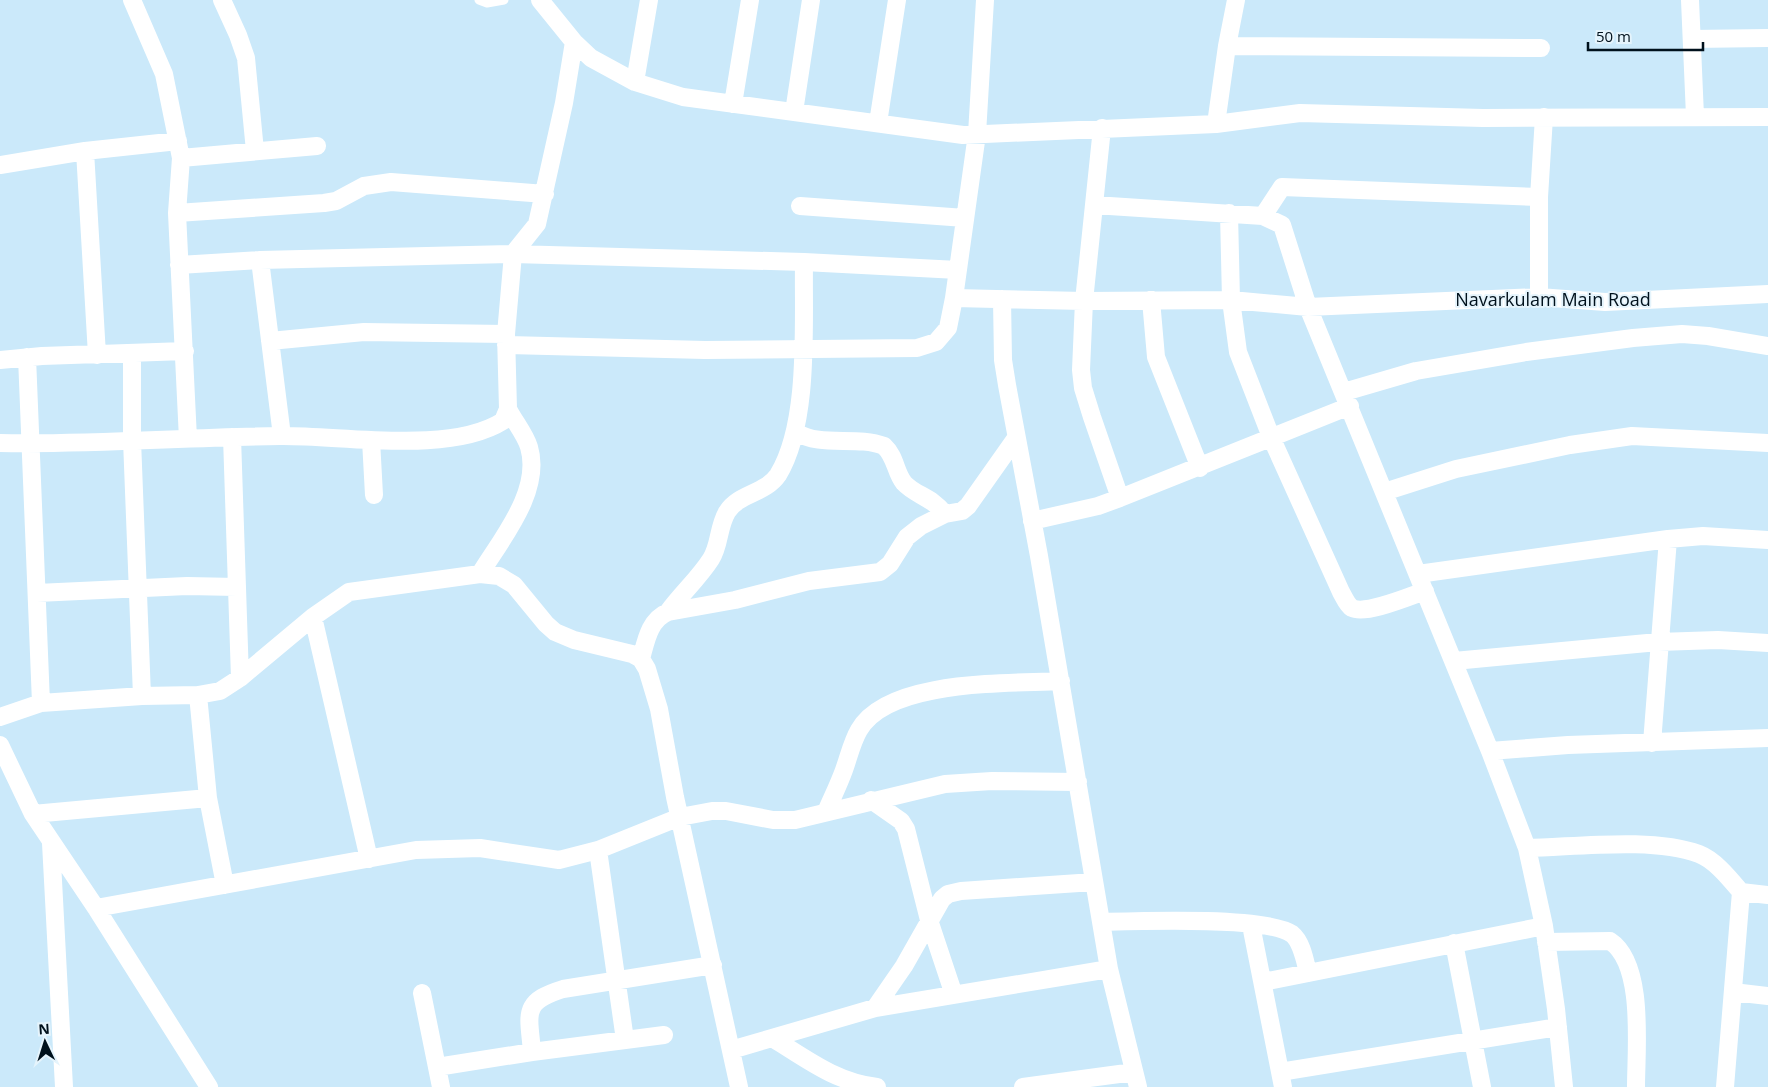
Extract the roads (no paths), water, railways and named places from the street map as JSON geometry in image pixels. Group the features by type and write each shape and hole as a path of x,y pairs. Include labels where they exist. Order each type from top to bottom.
{"street":[{"path":"132,0 164,74 180,149 177,214 188,439"},
{"path":"222,0 246,58 255,151"},
{"path":"540,0 574,42 591,58 634,82 683,98 963,135 1216,124 1300,113 1483,118 1768,117"},
{"path":"634,82 649,0"},
{"path":"733,104 750,0"},
{"path":"794,112 811,0"},
{"path":"878,123 897,0"},
{"path":"270,341 364,332 705,350 918,348 936,342 948,328 954,298 977,134 985,0"},
{"path":"1216,124 1227,46 1236,0"},
{"path":"1690,0 1695,116"},
{"path":"1692,39 1768,38"},
{"path":"0,443 32,444 282,436 414,440 476,433 503,421 508,409 506,339 513,254 537,224 564,103 574,42"},
{"path":"1227,46 1541,48"},
{"path":"1539,297 1539,197 1544,117"},
{"path":"1102,128 1084,301 1080,370 1083,388 1120,498"},
{"path":"0,165 85,151 180,149 255,151 317,146"},
{"path":"85,151 97,355"},
{"path":"177,214 324,203 336,201 364,186 392,182 545,194"},
{"path":"1263,216 1282,187 1539,197"},
{"path":"1094,204 1263,216 1282,225 1308,307 1454,661 1527,848 1545,934 1564,1087"},
{"path":"800,206 965,218"},
{"path":"1229,213 1230,300 1238,352 1272,437 1350,607 1357,610 1369,609 1425,592"},
{"path":"179,265 260,260 513,254 804,262 958,270"},
{"path":"260,260 282,436"},
{"path":"668,612 712,558 720,525 727,511 741,498 758,492 778,475 796,432 802,349 804,262"},
{"name":"Navarkulam Main Road","path":"954,298 1084,301 1230,300 1308,307 1539,297 1605,302 1768,294"},
{"path":"1002,299 1003,360 1016,438 1061,681 1109,969 1136,1079 1023,1087"},
{"path":"1151,300 1156,357 1200,468"},
{"path":"1032,521 1098,506 1200,468 1272,437 1347,399 1416,371 1526,352 1633,338 1682,334 1732,339 1768,346"},
{"path":"0,350 0,360 27,357 185,351"},
{"path":"132,354 132,440 142,696"},
{"path":"27,357 41,703"},
{"path":"480,574 523,501 531,471 528,445 508,409"},
{"path":"796,432 805,438 868,441 884,446 896,462 904,483 937,503 945,514"},
{"path":"1384,492 1456,469 1570,445 1632,436 1768,443"},
{"path":"232,437 240,678"},
{"path":"642,659 653,624 660,615 668,612 735,600 809,581 880,572 890,564 907,537 921,526 945,514 962,511 968,506 1016,438"},
{"path":"371,440 374,495"},
{"path":"1418,574 1668,539 1703,536 1768,540"},
{"path":"1652,742 1658,642 1668,539"},
{"path":"0,716 41,703 142,696 198,695 220,691 240,678 313,617 349,592 480,574 499,576 514,585 546,624 555,632 574,640 632,654 642,659 650,675 660,709 680,817 739,1087"},
{"path":"37,593 187,586 237,587"},
{"path":"313,617 369,859"},
{"path":"1454,661 1658,642 1718,640 1768,643"},
{"path":"826,812 859,729 872,714 887,705 916,694 942,688 1061,681"},
{"path":"198,695 208,798 224,885"},
{"path":"1490,750 1768,738"},
{"path":"0,744 33,814 96,908 209,1087"},
{"path":"96,908 416,850 480,848 560,860 598,850 680,817 705,812 726,811 773,820 795,820 872,800 966,782 1078,782"},
{"path":"33,814 208,798"},
{"path":"872,800 901,821 906,829 929,920 954,995"},
{"path":"51,843 64,1087"},
{"path":"1527,848 1640,845 1700,854 1722,872 1741,892 1768,895"},
{"path":"598,850 625,1040"},
{"path":"875,1008 904,966 942,899 948,894 961,891 1094,882"},
{"path":"1725,1087 1741,892"},
{"path":"1101,922 1154,920 1251,925 1282,929 1298,940 1308,973"},
{"path":"1251,925 1282,1080 1473,1041 1558,1027"},
{"path":"1263,982 1454,944 1545,934 1610,942 1623,955 1633,982 1636,1087"},
{"path":"1454,944 1482,1087"},
{"path":"532,1052 529,1021 530,1010 536,1000 563,989 713,965"},
{"path":"731,1050 875,1008 1109,969"},
{"path":"1733,992 1768,996"},
{"path":"422,993 440,1087"},
{"path":"437,1067 532,1052 664,1036"},
{"path":"774,1039 839,1077 855,1084 877,1087"}],"lane":[{"path":"479,0 487,3 504,0"}]}
